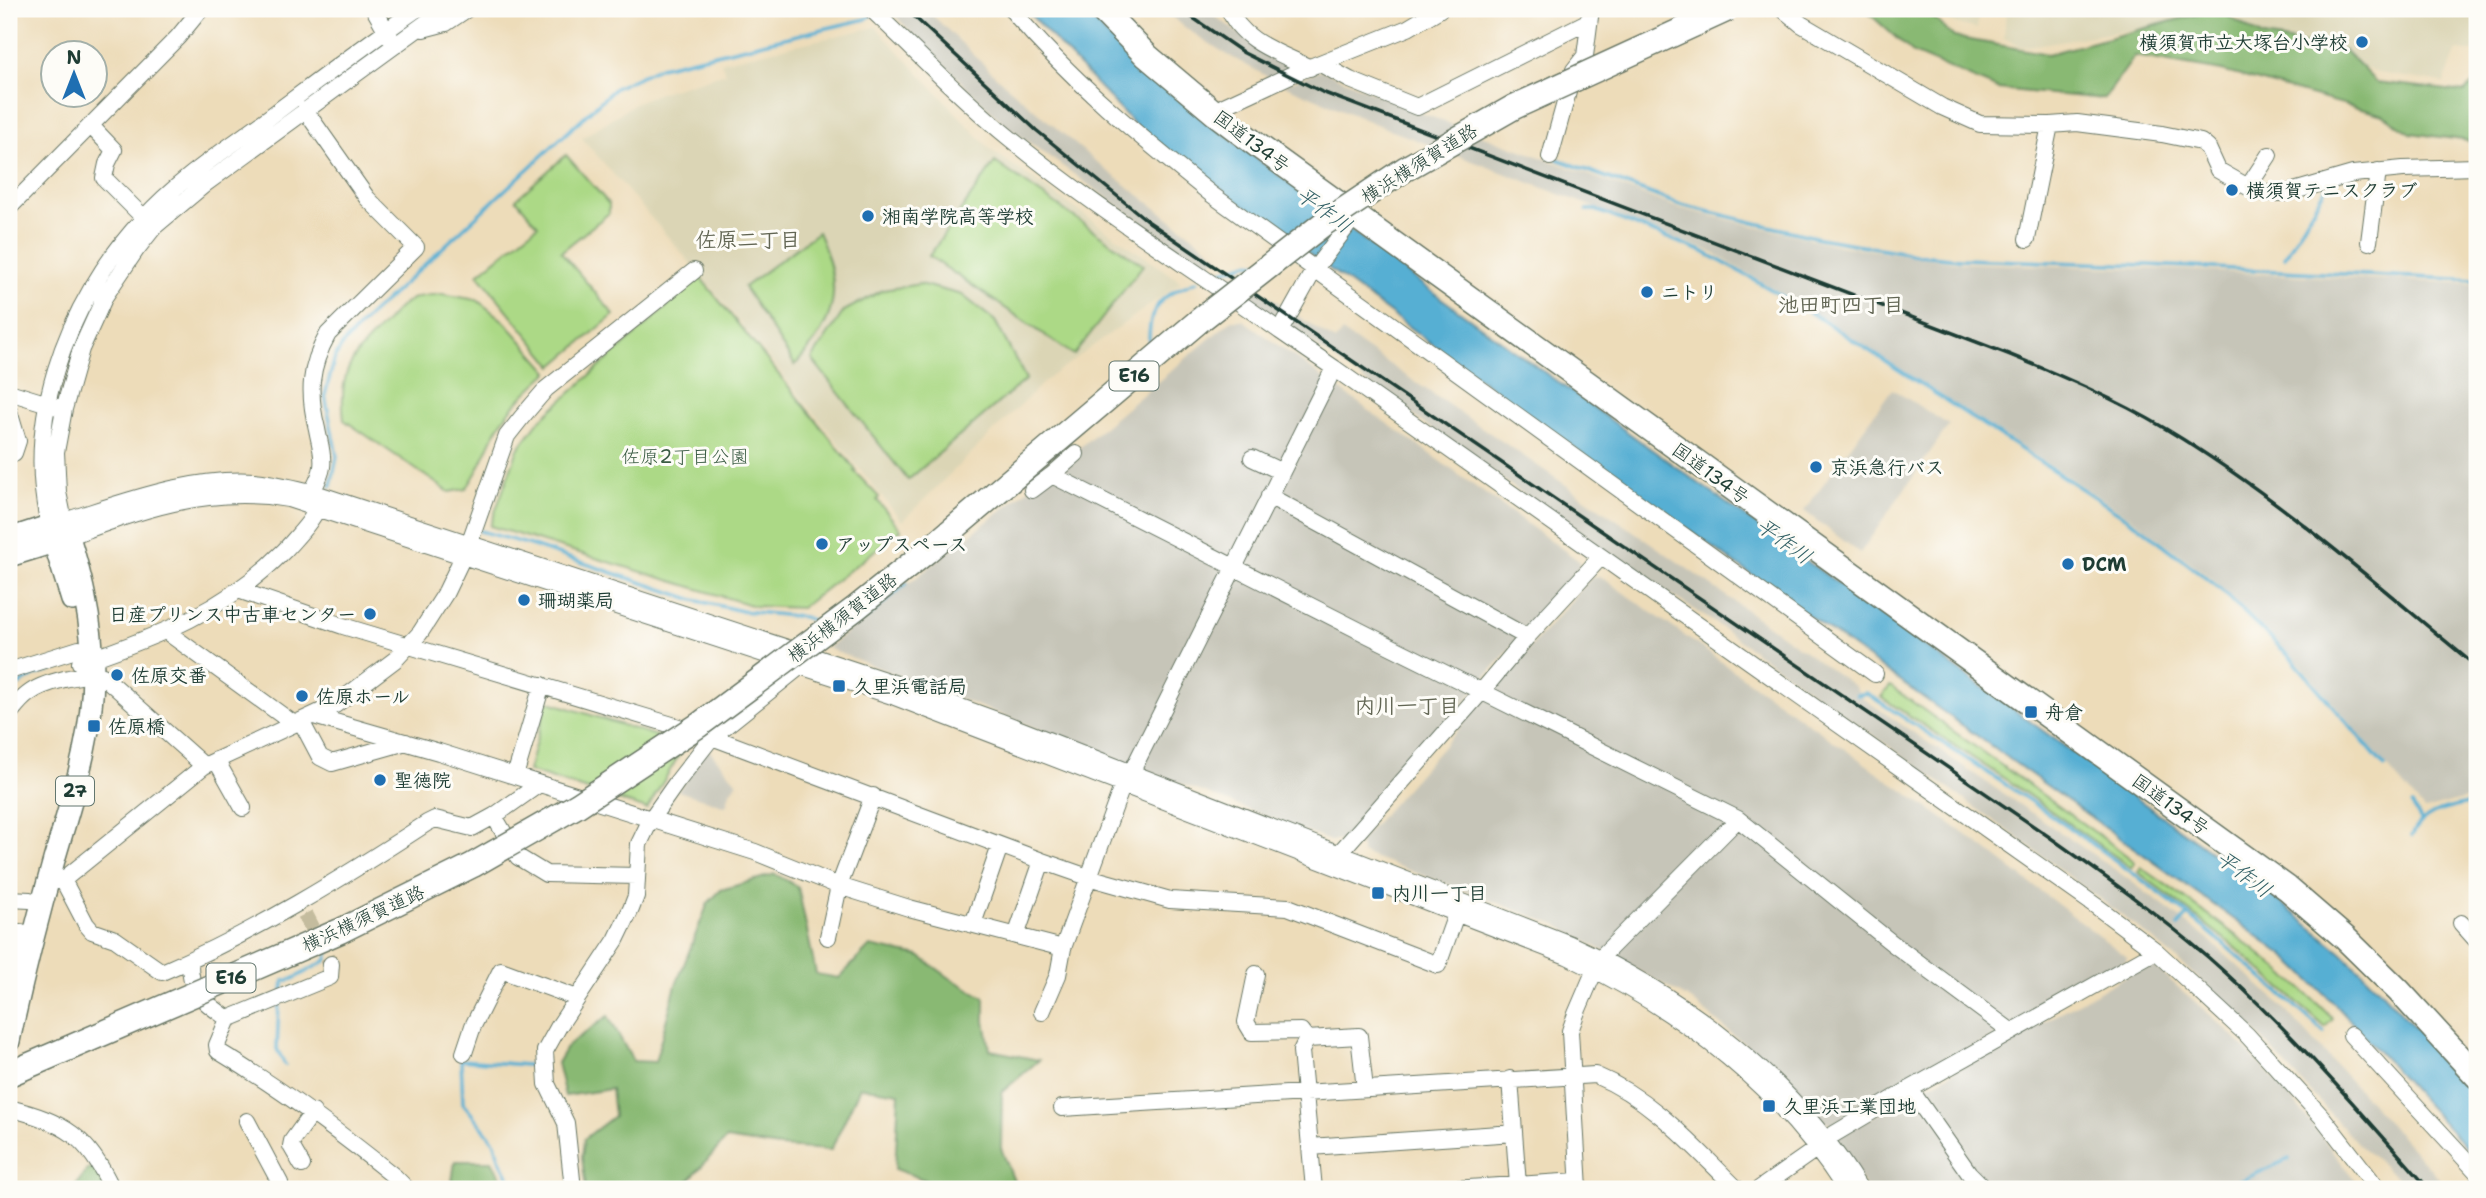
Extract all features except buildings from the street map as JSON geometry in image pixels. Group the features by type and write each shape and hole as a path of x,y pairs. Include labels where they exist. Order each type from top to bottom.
{"highway":[{"name":"国道134号","path":"1101,9 1146,56 1355,215 2287,888 2399,990 2477,1076"},
{"name":"国道134号","path":"1117,9 1220,110"},
{"name":"横浜横須賀道路","path":"9,1068 387,902 510,838 575,799 732,692 849,604 1245,273 1335,206 1425,148 1495,109 1710,9"},
{"name":"横浜横須賀道路","path":"9,1074 340,930 473,866 578,805 699,725 856,608 1200,320 1323,223 1405,169 1514,107 1728,9"},
{"name":"国道134号","path":"1355,215 2295,879 2356,930 2477,1055"}],"main road":[{"path":"9,539 59,532"},
{"path":"9,556 59,532"},
{"name":"27","path":"9,969 71,760 85,664 88,610 59,532"},
{"name":"27","path":"9,1041 22,979 55,881 84,756 92,709 85,664"}],"street":[{"path":"9,208 178,37 201,9"},
{"path":"374,9 390,38"},
{"path":"410,33 445,9"},
{"path":"56,407 53,379 65,343 91,290 144,218 196,171 390,38 446,23 467,9"},
{"path":"871,9 1014,141 1169,256 1334,368 2156,951 2276,1065 2323,1118 2378,1189"},
{"path":"1011,9 1035,37 1114,115 1211,194 1294,255 1317,267 1875,674"},
{"path":"1229,9 1240,29 1251,39 1417,107 1590,15"},
{"path":"1220,110 1408,27 1440,9"},
{"path":"1783,9 1801,24 1942,107 1980,124 2077,123 2201,142 2208,148 2218,170 2265,193 2287,193 2353,174 2437,167 2477,167"},
{"path":"415,10 390,38 304,110 205,184 155,226 104,296 56,407 40,457 44,499 59,532 183,500 226,494 318,499 999,721 1127,779 1458,907 1661,992 1725,1038 1779,1087 1820,1144 1860,1189"},
{"path":"1550,157 1574,70 1585,56 1590,15"},
{"path":"9,714 29,692 85,664 167,632 238,590 279,555 314,518 322,455 311,404 313,372 321,348 328,334 416,247 367,198 304,110"},
{"path":"2027,240 2050,125"},
{"path":"91,126 114,150 104,178 144,218"},
{"path":"2248,187 2269,155"},
{"path":"2369,242 2378,171"},
{"path":"1280,331 1317,267 1355,215"},
{"path":"538,785 472,828 435,819 301,909 162,972 114,939 92,931 55,881 210,763 335,705 396,659 410,644 445,593 466,549 507,436 546,389 694,271"},
{"path":"1042,1012 1058,975 1063,948 1088,877 1127,779 1334,368"},
{"path":"9,392 56,407"},
{"path":"9,411 18,441 14,453 9,455"},
{"path":"1032,490 1076,454"},
{"path":"1252,458 1282,472"},
{"path":"1052,475 1738,819 1892,943 2012,1032"},
{"path":"1269,496 1527,637"},
{"path":"1335,859 1527,637 1600,558"},
{"path":"238,590 343,626 712,737 1042,861 1170,900 1288,907 1438,965 1458,907"},
{"path":"167,632 303,720 406,742 755,852 839,886 909,908 1063,948"},
{"path":"573,1189 566,1123 547,1084 545,1051 621,930 636,896 639,844 651,819 712,737 805,659"},
{"path":"10,672 85,664 210,763 243,808"},
{"path":"515,776 542,685"},
{"path":"303,720 320,757 332,763 406,742"},
{"path":"828,937 839,886 873,796"},
{"path":"494,816 518,857 546,874 637,876"},
{"path":"1453,1189 1578,1185 1570,1031 1576,1014 1598,964 1738,819"},
{"path":"973,924 1000,846"},
{"path":"1016,936 1042,861"},
{"path":"9,898 30,900"},
{"path":"2461,923 2477,940"},
{"path":"1759,1189 1820,1144 1910,1089 2156,951"},
{"path":"190,960 189,978 201,998 228,1019"},
{"path":"331,964 330,977 228,1019 217,1045 218,1051 313,1112 407,1189"},
{"path":"464,1052 473,1026 501,970 577,998"},
{"path":"1256,974 1246,1022 1252,1032 1301,1031 1307,1039"},
{"path":"2351,1035 2477,1172"},
{"path":"1307,1039 1359,1036 1365,1089"},
{"path":"1307,1039 1301,1051 1314,1189"},
{"path":"1062,1108 1595,1075 1616,1084 1653,1108 1737,1189"},
{"path":"1510,1079 1518,1185"},
{"path":"1910,1089 1969,1173 1984,1189"},
{"path":"9,1108 37,1115 82,1140 99,1161 112,1189"},
{"path":"302,1165 291,1146 292,1141 313,1112"},
{"path":"247,1121 280,1183 277,1189"},
{"path":"1310,1147 1514,1133"},
{"path":"1820,1144 1845,1189"}],"shaded area":[{"path":"900,9 926,9 1001,81 1101,166 1219,256 1206,268 1006,126 893,14"},
{"path":"1162,9 1206,9 1235,31 1299,65 1270,78 1226,54"},
{"path":"1937,9 1979,9 1977,29 1944,20"},
{"name":"横須賀市立大塚台小学校","path":"1992,9 2477,9 2477,52 2457,50 2444,83 2378,73 2323,53 2249,49 2238,13 2022,47 2004,38 2006,10"},
{"name":"湘南学院高等学校","path":"876,27 991,150 1181,282 1046,380 902,521 707,282 582,138 637,102 726,73 721,62"},
{"path":"1321,70 1421,113 1678,208 1840,246 1963,263 2477,284 2477,796 2424,810 2301,665 2213,579 2138,522 1797,302 1710,251 1390,130 1284,85"},
{"path":"1235,273 1335,341 1342,332 1658,548 1854,686 1864,699 2120,873 2210,941 2278,1002 2449,1189 2410,1189 2359,1145 2252,1028 2188,969 2132,923 2007,830 1712,621 1611,557 1222,279"},
{"path":"1232,320 1243,320 1579,561 1579,569 1344,841 1330,841 827,648 1050,472"},
{"path":"1892,389 1949,425 1860,553 1804,511"},
{"path":"1600,576 1976,842 2127,957 2126,961 1834,1124 1823,1122 1761,1058 1691,1000 1557,925 1362,853 1359,842 1592,577"},
{"path":"708,749 737,782 730,792 726,806 678,791"},
{"path":"2150,963 2223,1026 2285,1090 2362,1189 1866,1189 1834,1138"}],"green space":[{"path":"1864,9 1924,9 1954,37 2048,54 2217,9 2263,37 2344,50 2376,82 2465,92 2477,79 2477,142 2411,133 2383,115 2222,71 2135,56 2104,99 1998,89 1913,53"},
{"path":"566,155 609,204 609,213 561,252 614,315 553,366 478,274 538,225 516,199"},
{"path":"995,162 1143,265 1074,355 929,256"},
{"path":"818,232 831,271 832,303 820,333 795,365 744,287"},
{"name":"佐原2丁目公園","path":"700,277 856,470 854,471 879,497 877,500 901,530 801,608 754,606 490,526 518,449 539,421"},
{"path":"920,284 962,295 995,321 1026,379 908,480 812,359 844,311 883,290"},
{"path":"442,294 477,300 505,322 549,372 505,417 466,489 449,492 344,420 343,403 343,388 350,366 374,335 406,302 421,296"},
{"path":"1890,686 2117,848 2135,862 2132,868 1881,697"},
{"path":"547,701 685,745 647,809 528,771"},
{"path":"2141,867 2265,958 2333,1019 2325,1027 2235,947 2138,872"},
{"path":"775,874 798,887 816,974 839,978 870,946 919,956 985,998 985,1021 990,1050 1039,1060 1002,1092 1001,1148 1017,1189 950,1189 895,1169 899,1093 860,1087 831,1150 779,1147 726,1139 681,1189 586,1189 582,1158 584,1139 614,1116 611,1089 565,1096 557,1063 567,1046 608,1016 633,1061 655,1062 676,985 708,903 721,890"},
{"path":"455,1161 492,1161 507,1189 451,1189"},
{"path":"106,1163 111,1189 73,1189 88,1169"}],"water":[{"name":"平作川","path":"1025,9 1082,9 1140,70 1427,288 2274,897 2341,952 2379,989 2477,1095 2477,1160 2336,1005 2284,955 1585,456 1139,129"}],"waterway":[{"path":"331,486 337,457 325,395 335,357 343,344 369,316 615,88 660,67 866,19 871,15"},
{"path":"1557,159 1681,205 1819,238 1919,255 1960,259 2477,280"},
{"path":"2285,257 2325,188"},
{"path":"1587,210 1596,210 1704,252 1755,280 1819,318 2142,528 2218,587 2294,661 2385,767"},
{"path":"1210,275 1248,263 1257,264"},
{"path":"1149,349 1151,322 1158,305 1173,292 1197,281"},
{"path":"480,531 694,600 742,611 804,617 821,624"},
{"path":"849,626 866,618 907,583"},
{"path":"9,691 35,675 67,665"},
{"path":"1857,695 1866,693 2029,800 2148,884 2205,928 2324,1032"},
{"path":"2412,836 2423,820 2431,815 2448,808 2477,802"},
{"path":"2412,805 2421,820"},
{"path":"2178,926 2188,915"},
{"path":"282,991 284,981 293,979 327,960 329,949"},
{"path":"279,1002 277,1049 285,1065"},
{"path":"515,1189 499,1158 495,1143 463,1103 461,1060 540,1066"},
{"path":"2222,1189 2289,1159"}],"tunnel":[{"path":"305,914 331,964"}],"railway":[{"path":"906,9 1036,130 1149,222 2048,836 2150,910 2239,985 2323,1070 2429,1189"},
{"path":"1180,9 1244,53 1322,92 2008,354 2069,379 2128,408 2166,429 2248,483 2364,573 2477,667"}],"place":[{"name":"横須賀市立大塚台小学校","path":"2362,42"},
{"name":"横須賀テニスクラブ","path":"2232,190"},
{"name":"湘南学院高等学校","path":"868,216"},
{"name":"ニトリ","path":"1647,292"},
{"name":"京浜急行バス","path":"1816,467"},
{"name":"アップスペース","path":"822,544"},
{"name":"DCM","path":"2068,564"},
{"name":"珊瑚薬局","path":"524,600"},
{"name":"日産プリンス中古車センター","path":"370,614"},
{"name":"佐原交番","path":"117,675"},
{"name":"久里浜電話局","path":"839,686"},
{"name":"佐原ホール","path":"302,696"},
{"name":"舟倉","path":"2031,712"},
{"name":"佐原橋","path":"94,726"},
{"name":"聖徳院","path":"380,780"},
{"name":"内川一丁目","path":"1378,893"},
{"name":"久里浜工業団地","path":"1769,1106"}],"district":[{"name":"佐原二丁目","path":"748,240"},
{"name":"池田町四丁目","path":"1841,305"},
{"name":"内川一丁目","path":"1407,706"}]}
